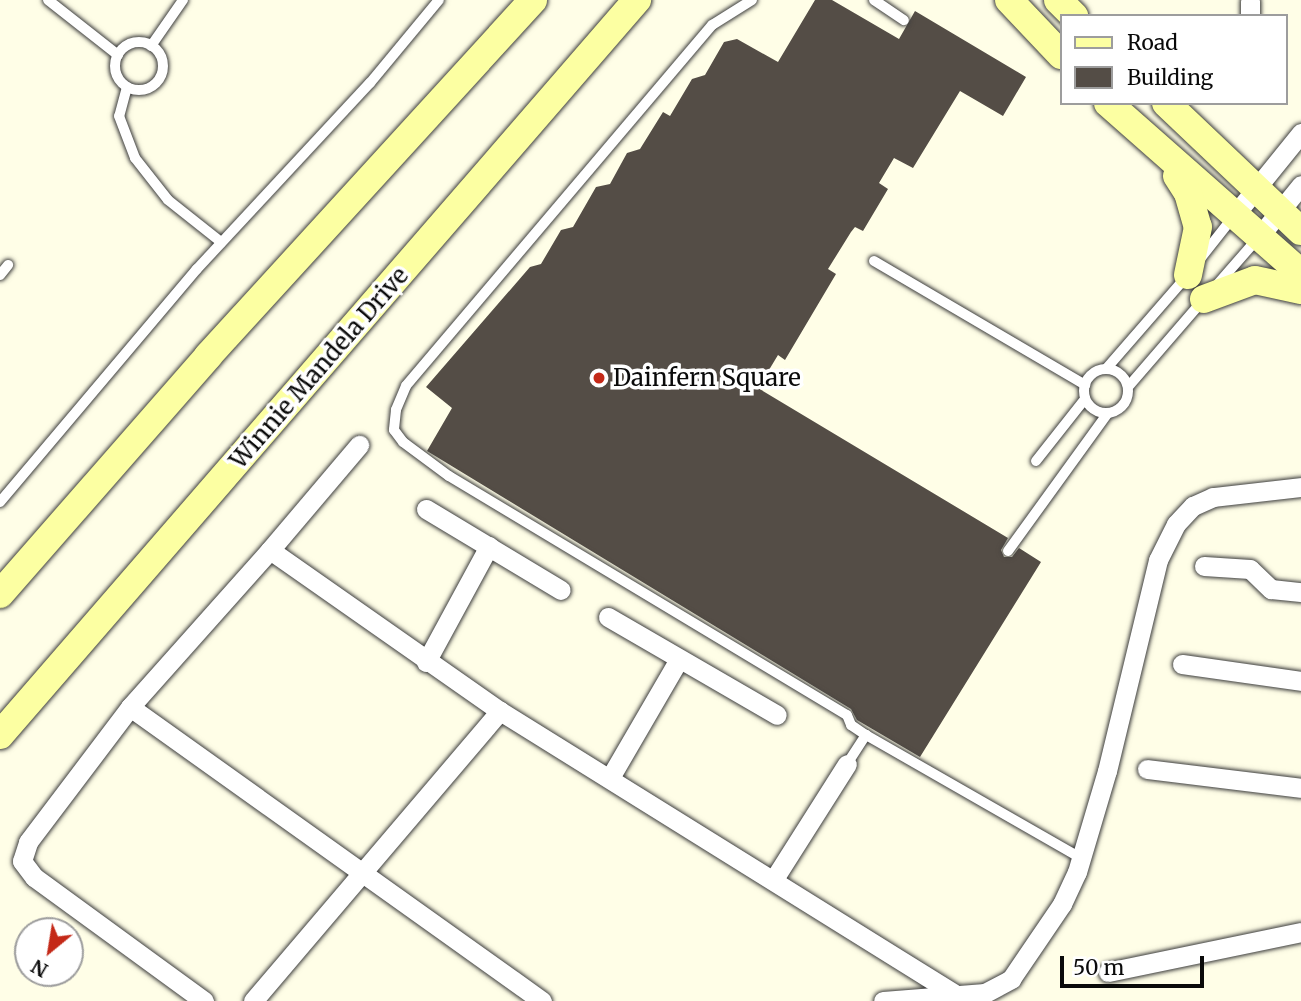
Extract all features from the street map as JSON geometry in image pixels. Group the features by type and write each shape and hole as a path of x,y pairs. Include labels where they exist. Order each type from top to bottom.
{"main road":[{"path":"0,594 208,356 533,0"},
{"name":"Winnie Mandela Drive","path":"0,735 637,0"},
{"path":"1009,0 1060,54"},
{"path":"1058,0 1072,14"},
{"path":"1110,105 1301,274"},
{"path":"1168,105 1301,231"},
{"path":"1162,153 1188,193 1196,214 1197,246 1188,275"},
{"path":"1204,299 1255,280 1301,290"}],"street":[{"path":"1233,216 1301,132"},
{"path":"1258,238 1301,185"},
{"path":"204,1001 34,877 22,862 28,842 130,707 359,445"},
{"path":"883,1001 953,993 985,993 1011,979 1062,904 1082,859 1158,559 1176,524 1193,506 1213,497 1301,487"},
{"path":"426,509 561,590"},
{"path":"426,662 489,546"},
{"path":"270,550 426,662 500,711 611,776 953,993"},
{"path":"1204,566 1250,569 1271,589 1301,592"},
{"path":"608,617 678,661 777,715"},
{"path":"611,776 678,661"},
{"path":"1182,664 1301,681"},
{"path":"130,707 542,1001"},
{"path":"253,1001 360,872 500,711"},
{"path":"774,879 848,764"},
{"path":"1147,769 1301,788"},
{"path":"1108,972 1301,932"}],"lane":[{"path":"48,0 117,55"},
{"path":"151,46 183,0"},
{"path":"0,502 221,242 370,83 439,0"},
{"path":"752,0 712,25 406,386 393,422 403,442 428,462 847,715 851,725 866,735 1082,859"},
{"path":"874,0 904,20"},
{"path":"132,43 151,46 162,60 160,78 145,90 127,87 115,73 117,55 132,43"},
{"path":"127,87 120,116 135,158 168,200 221,242"},
{"path":"1036,461 1085,399 1085,385 1093,373 1106,369 1188,275 1233,216"},
{"path":"1008,551 1107,414 1121,408 1128,387 1258,238"},
{"path":"874,261 1085,385"},
{"path":"0,275 8,265"},
{"path":"1106,369 1121,374 1128,387"},
{"path":"1085,399 1094,410 1107,414"},
{"path":"848,764 866,735"}],"building":[{"name":"Dainfern Square","path":"815,0 832,0 899,39 915,11 1026,77 1003,116 960,91 913,168 894,158 879,183 888,189 863,231 855,227 851,232 828,269 836,274 785,360 778,355 758,388 1008,538 1001,550 1004,557 1012,557 1019,548 1041,562 920,757 857,720 851,709 427,451 452,408 426,387 530,267 541,264 561,230 573,227 596,187 610,184 627,153 640,149 663,112 670,116 692,79 705,75 724,42 737,39 778,62"}],"place":[{"name":"Dainfern Square","path":"599,378"}]}
